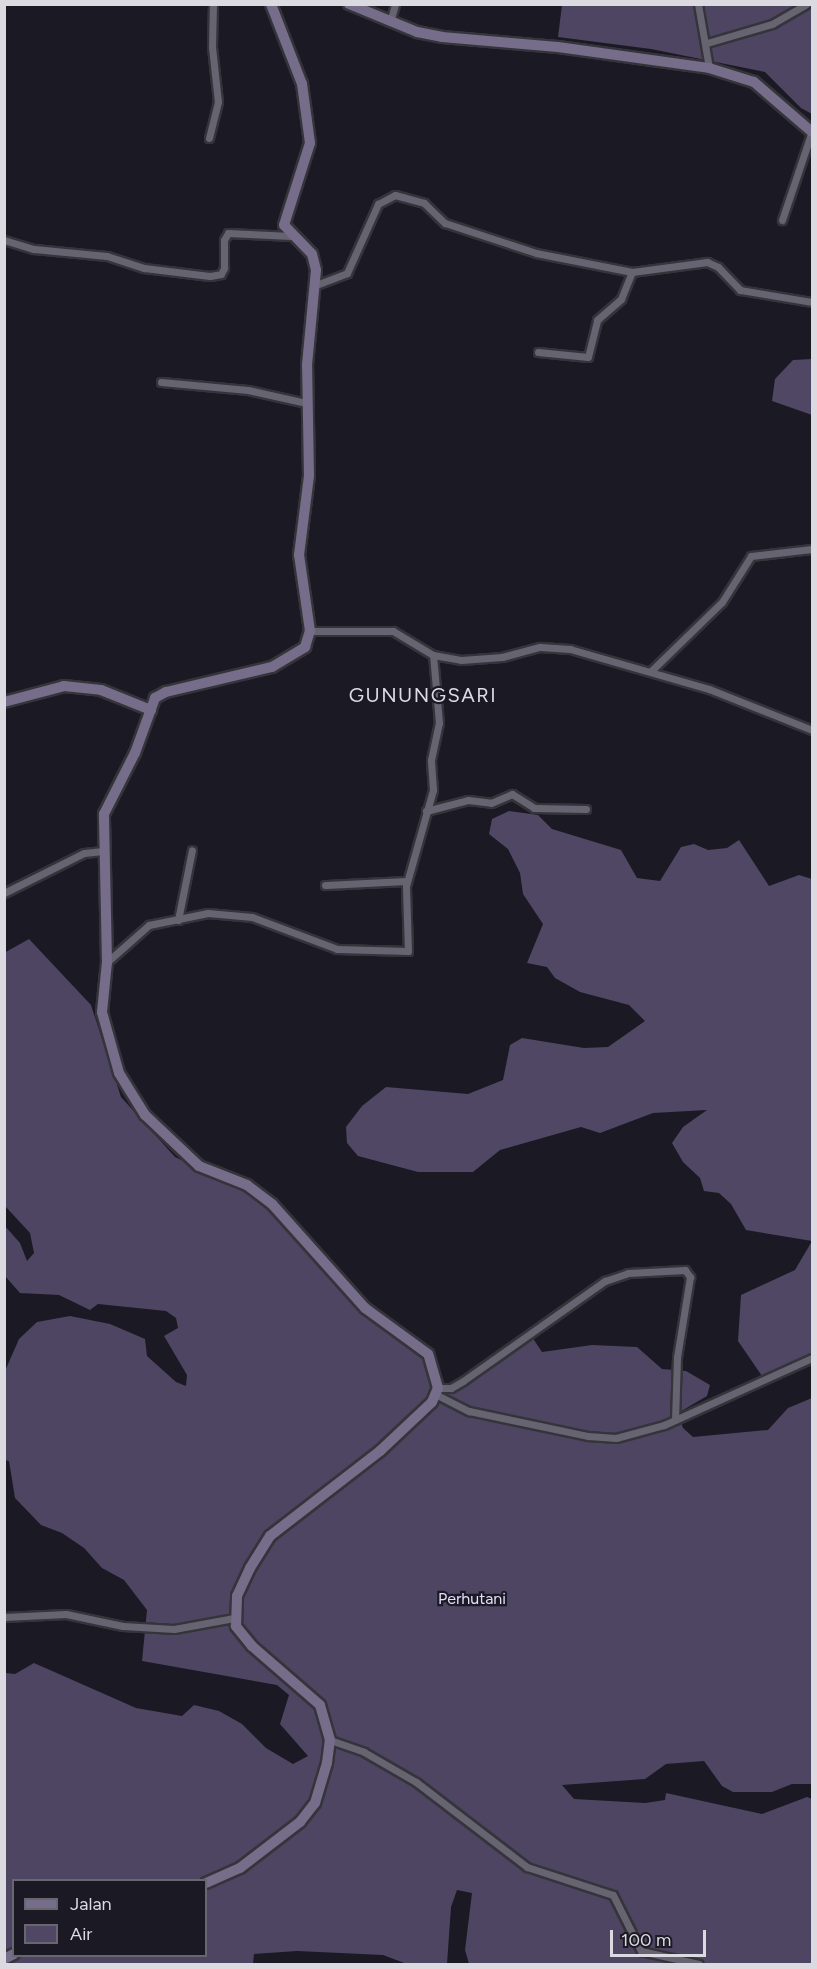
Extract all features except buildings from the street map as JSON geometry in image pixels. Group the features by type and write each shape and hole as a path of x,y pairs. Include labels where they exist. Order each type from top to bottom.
{"street":[{"path":"209,138 218,102 212,47 213,4"},
{"path":"271,4 300,77 310,143 309,157 285,219 285,229 314,259 316,285 306,403 309,476 299,570 310,631 305,647 272,667 166,692 155,698 135,753 105,807 103,851 106,962 102,1012 119,1073 134,1101 194,1162 255,1190 272,1204 365,1308 428,1354 437,1392 469,1412 605,1438 675,1420 813,1358"},
{"path":"349,4 390,21 442,37 558,47 709,68 754,82 812,132 782,220"},
{"path":"390,21 395,4"},
{"path":"698,4 707,43 709,68"},
{"path":"707,43 772,24 806,4"},
{"path":"316,285 347,273 378,204 395,195 424,203 445,223 507,245 602,269 632,272 707,262 718,267 740,290 813,302"},
{"path":"4,240 34,249 107,256 144,268 210,276 223,271 228,233 291,236"},
{"path":"538,352 588,357 597,320 621,299 632,272"},
{"path":"161,382 248,390 306,403"},
{"path":"651,671 722,602 751,556 813,549"},
{"path":"310,631 393,631 433,655 479,660 540,647 561,647 651,671 791,718 813,730"},
{"path":"106,962 149,925 208,913 241,915 337,949 405,952 411,947 404,895 426,811 433,795 431,760 439,723 433,655"},
{"path":"4,702 64,686 101,690 151,710"},
{"path":"426,811 468,800 490,803 512,794 534,808 586,809"},
{"path":"178,920 192,849"},
{"path":"4,893 84,854 103,851"},
{"path":"325,885 407,881"},
{"path":"207,1882 240,1868 290,1831 309,1812 323,1784 330,1740 320,1705 240,1635 234,1618 237,1596 270,1536 380,1451 437,1392 463,1381 605,1281 628,1273 685,1270 690,1277 677,1357 675,1420"},
{"path":"4,1617 66,1614 123,1626 174,1629 234,1618"},
{"path":"330,1740 364,1752 416,1782 526,1867 615,1896 641,1951 699,1965"}],"green space":[{"path":"562,5 812,5 812,114 801,108 765,72 651,49 558,37"},
{"name":"Perhutani","path":"29,939 91,1005 121,1097 175,1157 253,1194 375,1324 425,1360 434,1392 452,1393 532,1337 542,1352 592,1345 637,1347 662,1369 686,1371 710,1385 707,1396 678,1413 683,1428 693,1437 768,1430 788,1408 812,1398 812,1784 792,1784 772,1792 733,1792 722,1786 704,1761 666,1764 645,1779 562,1785 574,1799 645,1803 665,1800 666,1793 762,1814 807,1797 812,1799 812,1964 469,1964 465,1950 472,1893 457,1890 451,1907 447,1964 407,1964 383,1955 297,1951 254,1954 253,1964 5,1964 5,1673 15,1674 34,1663 136,1708 182,1716 194,1705 219,1711 242,1724 266,1748 293,1764 308,1756 280,1724 289,1695 277,1685 142,1661 147,1610 124,1580 102,1568 84,1548 62,1533 41,1525 15,1498 9,1461 5,1460 5,1371 19,1339 37,1322 70,1316 110,1324 145,1339 147,1356 176,1382 186,1386 187,1375 164,1336 178,1328 176,1318 166,1311 98,1304 90,1310 59,1295 20,1293 5,1276 4,1225 20,1243 27,1261 34,1253 30,1233 5,1206 4,953"}],"water":[{"path":"812,359 812,415 772,401 775,379 793,360"},
{"path":"509,811 538,815 552,829 621,850 637,878 660,881 681,847 694,844 708,850 727,848 739,840 769,886 799,875 812,879 812,1241 746,1230 731,1204 719,1193 704,1191 700,1178 683,1162 672,1143 683,1127 707,1110 653,1113 600,1133 581,1127 500,1150 473,1172 418,1172 358,1156 347,1143 346,1127 362,1106 386,1087 468,1094 503,1080 510,1045 522,1038 584,1048 608,1047 645,1021 629,1005 580,992 555,978 547,967 527,963 543,924 523,894 520,873 508,849 489,834 492,819"},
{"path":"812,1241 812,1356 762,1376 738,1341 741,1295 795,1270"}],"district":[{"name":"GUNUNGSARI","path":"423,695"}]}
